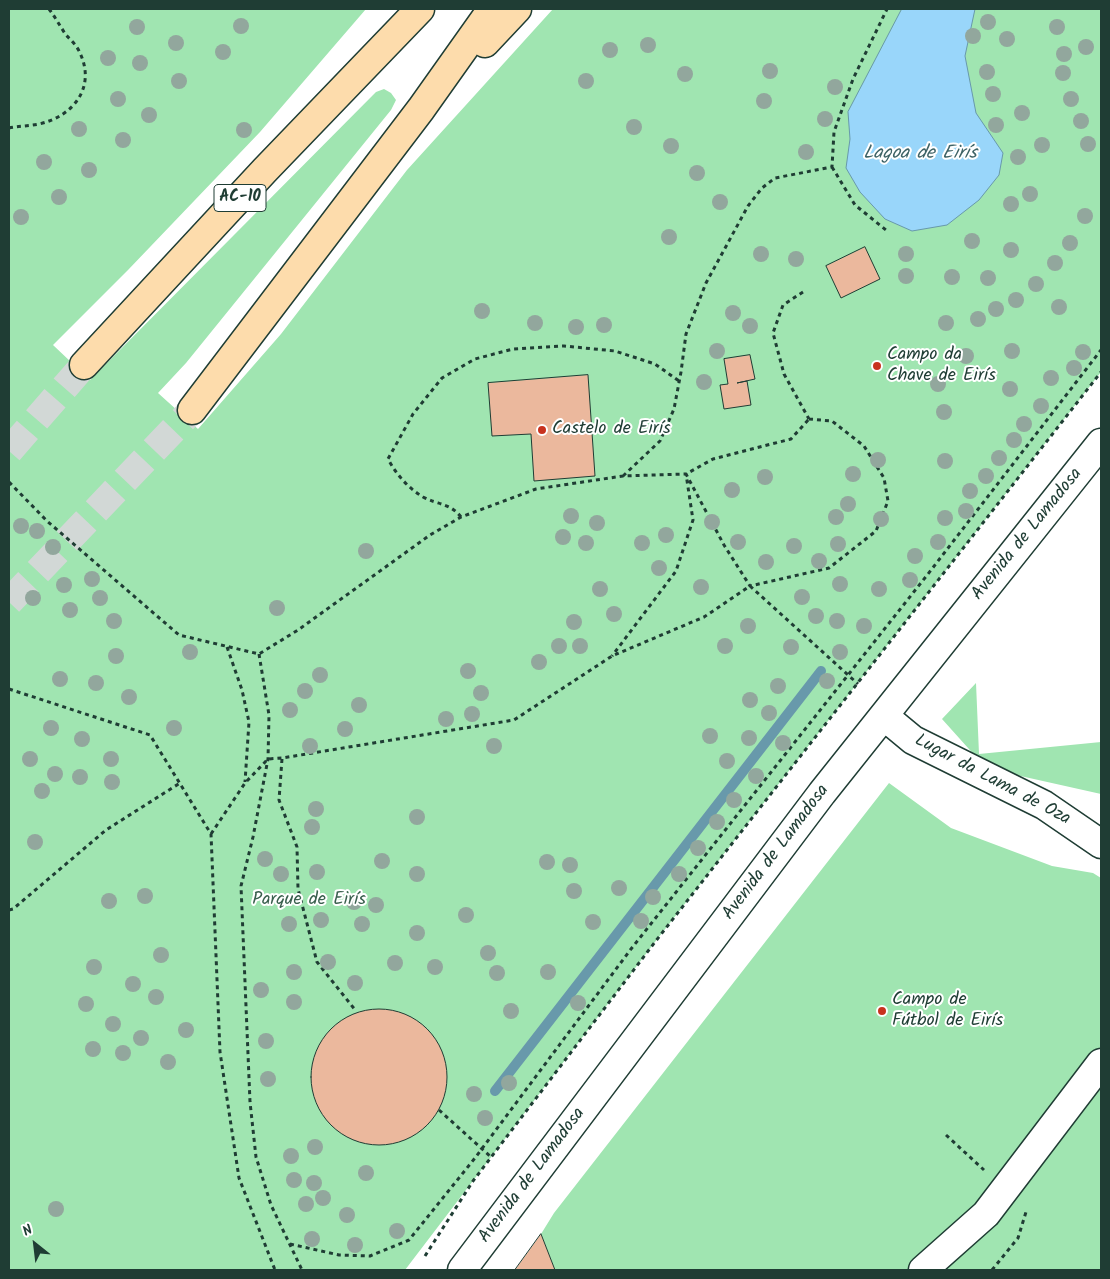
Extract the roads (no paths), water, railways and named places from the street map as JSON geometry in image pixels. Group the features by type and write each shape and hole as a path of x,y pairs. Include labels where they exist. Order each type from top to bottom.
{"main road":[{"name":"AC-10","path":"397,33 414,9"},
{"name":"AC-10","path":"84,365 258,178 420,9"},
{"path":"192,410 422,109 508,12"}],"street":[{"name":"Avenida de Lamadosa","path":"462,1270 822,793 1101,443"},
{"name":"Lugar da Lama de Oza","path":"884,716 914,740 1044,805 1101,844"},
{"path":"923,1270 986,1214 1101,1063"}],"water":[{"name":"Lagoa de Eirís","path":"902,9 975,9 965,56 976,113 1003,153 999,175 979,200 947,225 912,231 885,219 860,192 846,168 850,139 848,112"}],"waterway":[{"path":"495,1091 821,671"}],"tunnel":[{"path":"9,451 84,365"},
{"path":"9,602 192,410"}],"place":[{"name":"Campo da Chave de Eirís","path":"877,366"},
{"name":"Castelo de Eirís","path":"542,430"},
{"name":"Campo de Fútbol de Eirís","path":"882,1011"}],"park label":[{"name":"Parque de Eirís","path":"309,901"}]}
